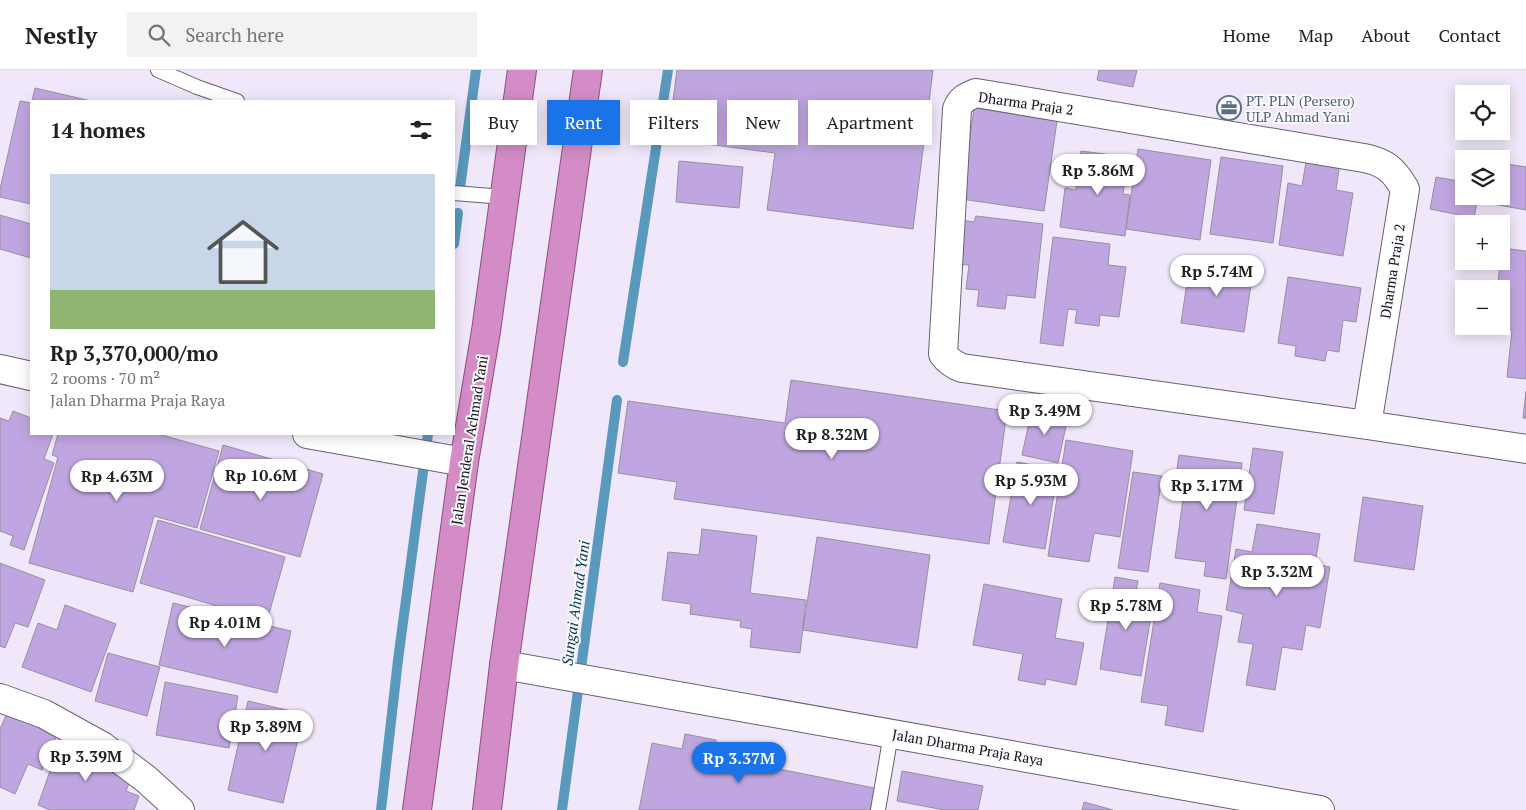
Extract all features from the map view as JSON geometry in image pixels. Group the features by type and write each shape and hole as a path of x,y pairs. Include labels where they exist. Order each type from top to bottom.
{"highway":[{"name":"Jalan Jenderal Achmad Yani","path":"417,810 452,460 486,331 522,70"},
{"path":"487,810 512,667 588,70"}],"street":[{"name":"Dharma Praja 2","path":"1367,425 1405,188 1397,175 1387,166 1378,161 1364,158 976,93 964,97 957,109 943,354 948,361 962,368 1526,449"},
{"path":"0,369 30,376"},
{"path":"313,435 452,460"},
{"name":"Jalan Dharma Praja Raya","path":"512,667 1320,810"},
{"path":"0,698 44,714 102,746 146,779 180,810"}],"lane":[{"path":"158,70 197,87 234,100"},
{"path":"455,193 504,197"},
{"path":"878,810 891,734"}],"building":[{"path":"677,70 933,70 929,100 808,100 808,145 924,145 913,229 767,210 775,153 714,145 717,145 717,100 673,100"},
{"path":"1099,70 1137,70 1133,87 1097,80"},
{"path":"35,88 87,100 32,100"},
{"path":"20,101 30,103 30,204 0,197 0,189"},
{"path":"974,108 1057,121 1044,211 961,199"},
{"path":"1138,149 1211,160 1200,240 1126,229"},
{"path":"1081,151 1128,157 1123,194 1130,195 1125,236 1060,227 1065,188 1076,190"},
{"path":"1307,156 1340,162 1336,190 1353,193 1343,256 1279,245 1288,183 1302,186"},
{"path":"1221,157 1283,166 1273,243 1210,234"},
{"path":"679,161 743,167 739,208 676,202"},
{"path":"1510,164 1526,167 1526,210 1498,205 1510,205"},
{"path":"1436,177 1455,180 1455,205 1476,205 1475,215 1459,215 1430,209"},
{"path":"0,215 30,224 30,258 0,249"},
{"path":"976,216 1043,224 1035,298 1007,295 1005,309 977,306 979,290 966,289 969,265 955,264 960,220 974,222"},
{"path":"1053,237 1110,244 1108,265 1126,267 1119,317 1100,315 1099,326 1075,323 1077,310 1068,309 1063,346 1040,343"},
{"path":"1510,249 1526,251 1526,379 1507,377 1512,330 1510,330 1510,280 1498,280 1499,270 1510,270"},
{"path":"1190,262 1253,271 1244,332 1181,323"},
{"path":"1288,277 1361,288 1356,322 1343,320 1339,352 1327,350 1325,361 1295,356 1296,346 1278,343"},
{"path":"791,380 1007,411 989,544 674,499 677,482 618,473 628,401 785,423"},
{"path":"1526,391 1526,418 1523,418"},
{"path":"1032,409 1068,417 1058,463 1022,455"},
{"path":"13,411 30,418 30,435 53,435 44,459 54,463 24,550 10,545 13,536 0,531 0,418 9,421"},
{"path":"58,435 162,435 219,451 197,528 154,516 133,592 29,563 58,457 52,455"},
{"path":"1066,440 1133,451 1120,537 1094,533 1089,562 1048,556"},
{"path":"223,445 323,474 300,557 200,529"},
{"path":"1253,448 1283,452 1274,514 1244,510"},
{"path":"1179,455 1242,463 1226,579 1204,576 1206,562 1175,558 1183,499 1173,498"},
{"path":"1017,462 1058,470 1045,549 1003,542"},
{"path":"1133,472 1162,476 1148,572 1118,568"},
{"path":"1363,497 1423,506 1414,570 1354,561"},
{"path":"158,520 285,557 267,621 140,583"},
{"path":"1257,524 1320,534 1315,564 1330,567 1320,628 1306,625 1302,650 1282,647 1275,690 1246,685 1253,644 1238,642 1243,614 1226,610 1236,549 1252,552"},
{"path":"702,529 757,536 750,593 806,600 800,653 750,647 752,629 740,627 741,621 690,614 691,604 662,600 668,552 699,555"},
{"path":"817,537 930,555 917,648 803,630"},
{"path":"0,563 45,580 28,627 15,623 5,648 0,646"},
{"path":"1115,577 1138,581 1133,607 1152,610 1141,676 1100,669"},
{"path":"1160,583 1200,590 1197,612 1222,616 1203,732 1165,725 1168,706 1141,702"},
{"path":"984,584 1062,599 1055,638 1084,643 1076,685 1046,679 1045,685 1018,680 1023,654 973,645"},
{"path":"173,603 291,631 277,693 159,665"},
{"path":"65,605 116,624 91,692 22,667 38,623 57,630"},
{"path":"108,653 160,667 147,716 95,701"},
{"path":"165,682 238,696 229,748 156,735"},
{"path":"248,701 304,714 283,803 228,790"},
{"path":"9,709 59,730 42,770 28,764 15,794 0,787 0,729"},
{"path":"685,734 716,740 714,756 879,789 875,810 639,810 652,743 682,749"},
{"path":"62,737 133,773 126,791 139,796 134,810 50,810 38,805"},
{"path":"902,771 983,786 978,810 944,810 897,801"},
{"path":"1084,802 1113,810 1082,810"}],"waterway":[{"name":"Sungai Ahmad Yani","path":"460,188 476,70"},
{"name":"Sungai Ahmad Yani","path":"623,362 668,70"},
{"name":"Sungai Ahmad Yani","path":"455,236 458,213"},
{"name":"Sungai Ahmad Yani","path":"562,810 617,400"},
{"name":"Sungai Ahmad Yani","path":"381,810 398,660 428,435"}],"place":[{"name":"PT. PLN (Persero) ULP Ahmad Yani","path":"1229,108"}]}
